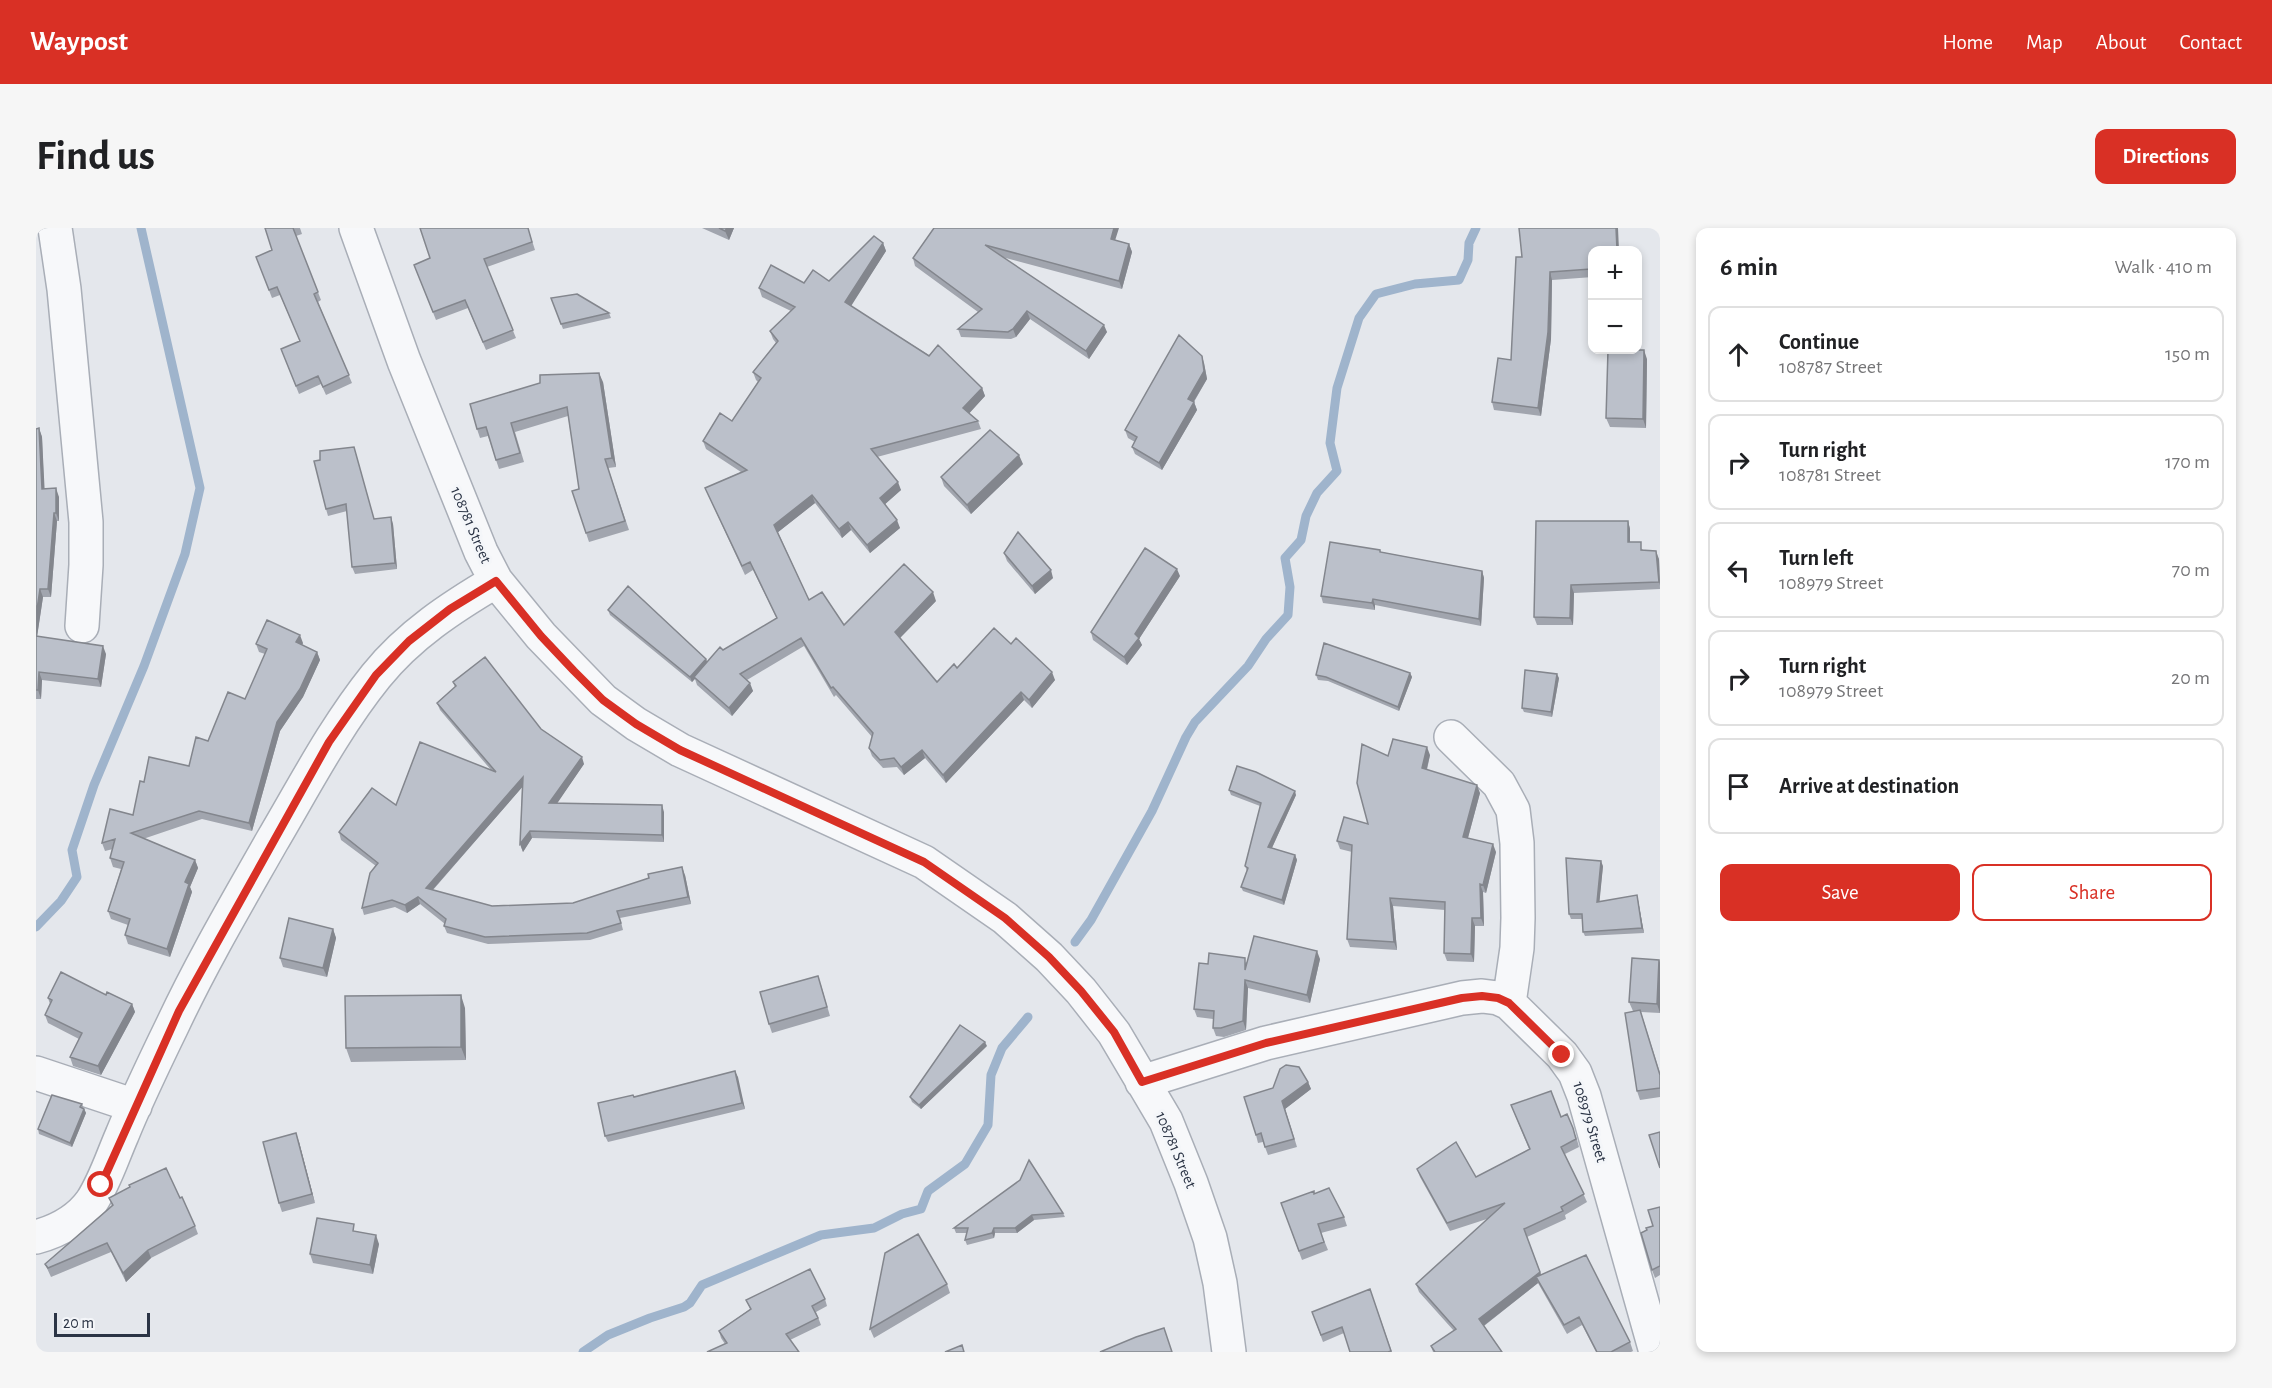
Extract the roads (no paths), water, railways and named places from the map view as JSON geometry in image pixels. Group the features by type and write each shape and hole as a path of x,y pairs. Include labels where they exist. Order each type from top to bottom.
{"street":[{"path":"55,228 64,290 86,522 82,626"},
{"name":"108781 Street","path":"356,228 404,361 481,552 496,581 541,636 574,671 603,700 636,724 680,750 924,862 1005,918 1049,957 1081,991 1114,1032 1166,1121 1210,1238 1220,1283 1229,1352"},
{"path":"36,1237 56,1232 75,1220 90,1204 109,1168 179,1011 329,742 376,675 409,641 450,609 496,581"},
{"path":"1142,1082 1266,1043 1462,998 1482,996 1498,998 1509,1003 1518,948 1518,843 1513,810 1499,784 1451,737"},
{"name":"108979 Street","path":"1509,1003 1562,1055 1575,1073 1584,1096 1656,1352"},
{"path":"36,1073 135,1106"}],"waterway":[{"path":"36,927 61,901 77,877 72,850 94,785 144,666 185,554 200,488 141,228"},
{"path":"1075,942 1091,920 1152,811 1195,722 1248,666 1266,639 1288,615 1290,587 1285,558 1301,540 1306,516 1317,493 1337,471 1330,443 1337,388 1359,318 1376,294 1415,284 1459,280 1468,260 1469,243 1476,228"},
{"path":"583,1352 608,1335 684,1307 690,1303 702,1285 821,1235 874,1228 902,1214 921,1209 928,1191 965,1164 988,1125 991,1075 1002,1048 1028,1017"}]}
